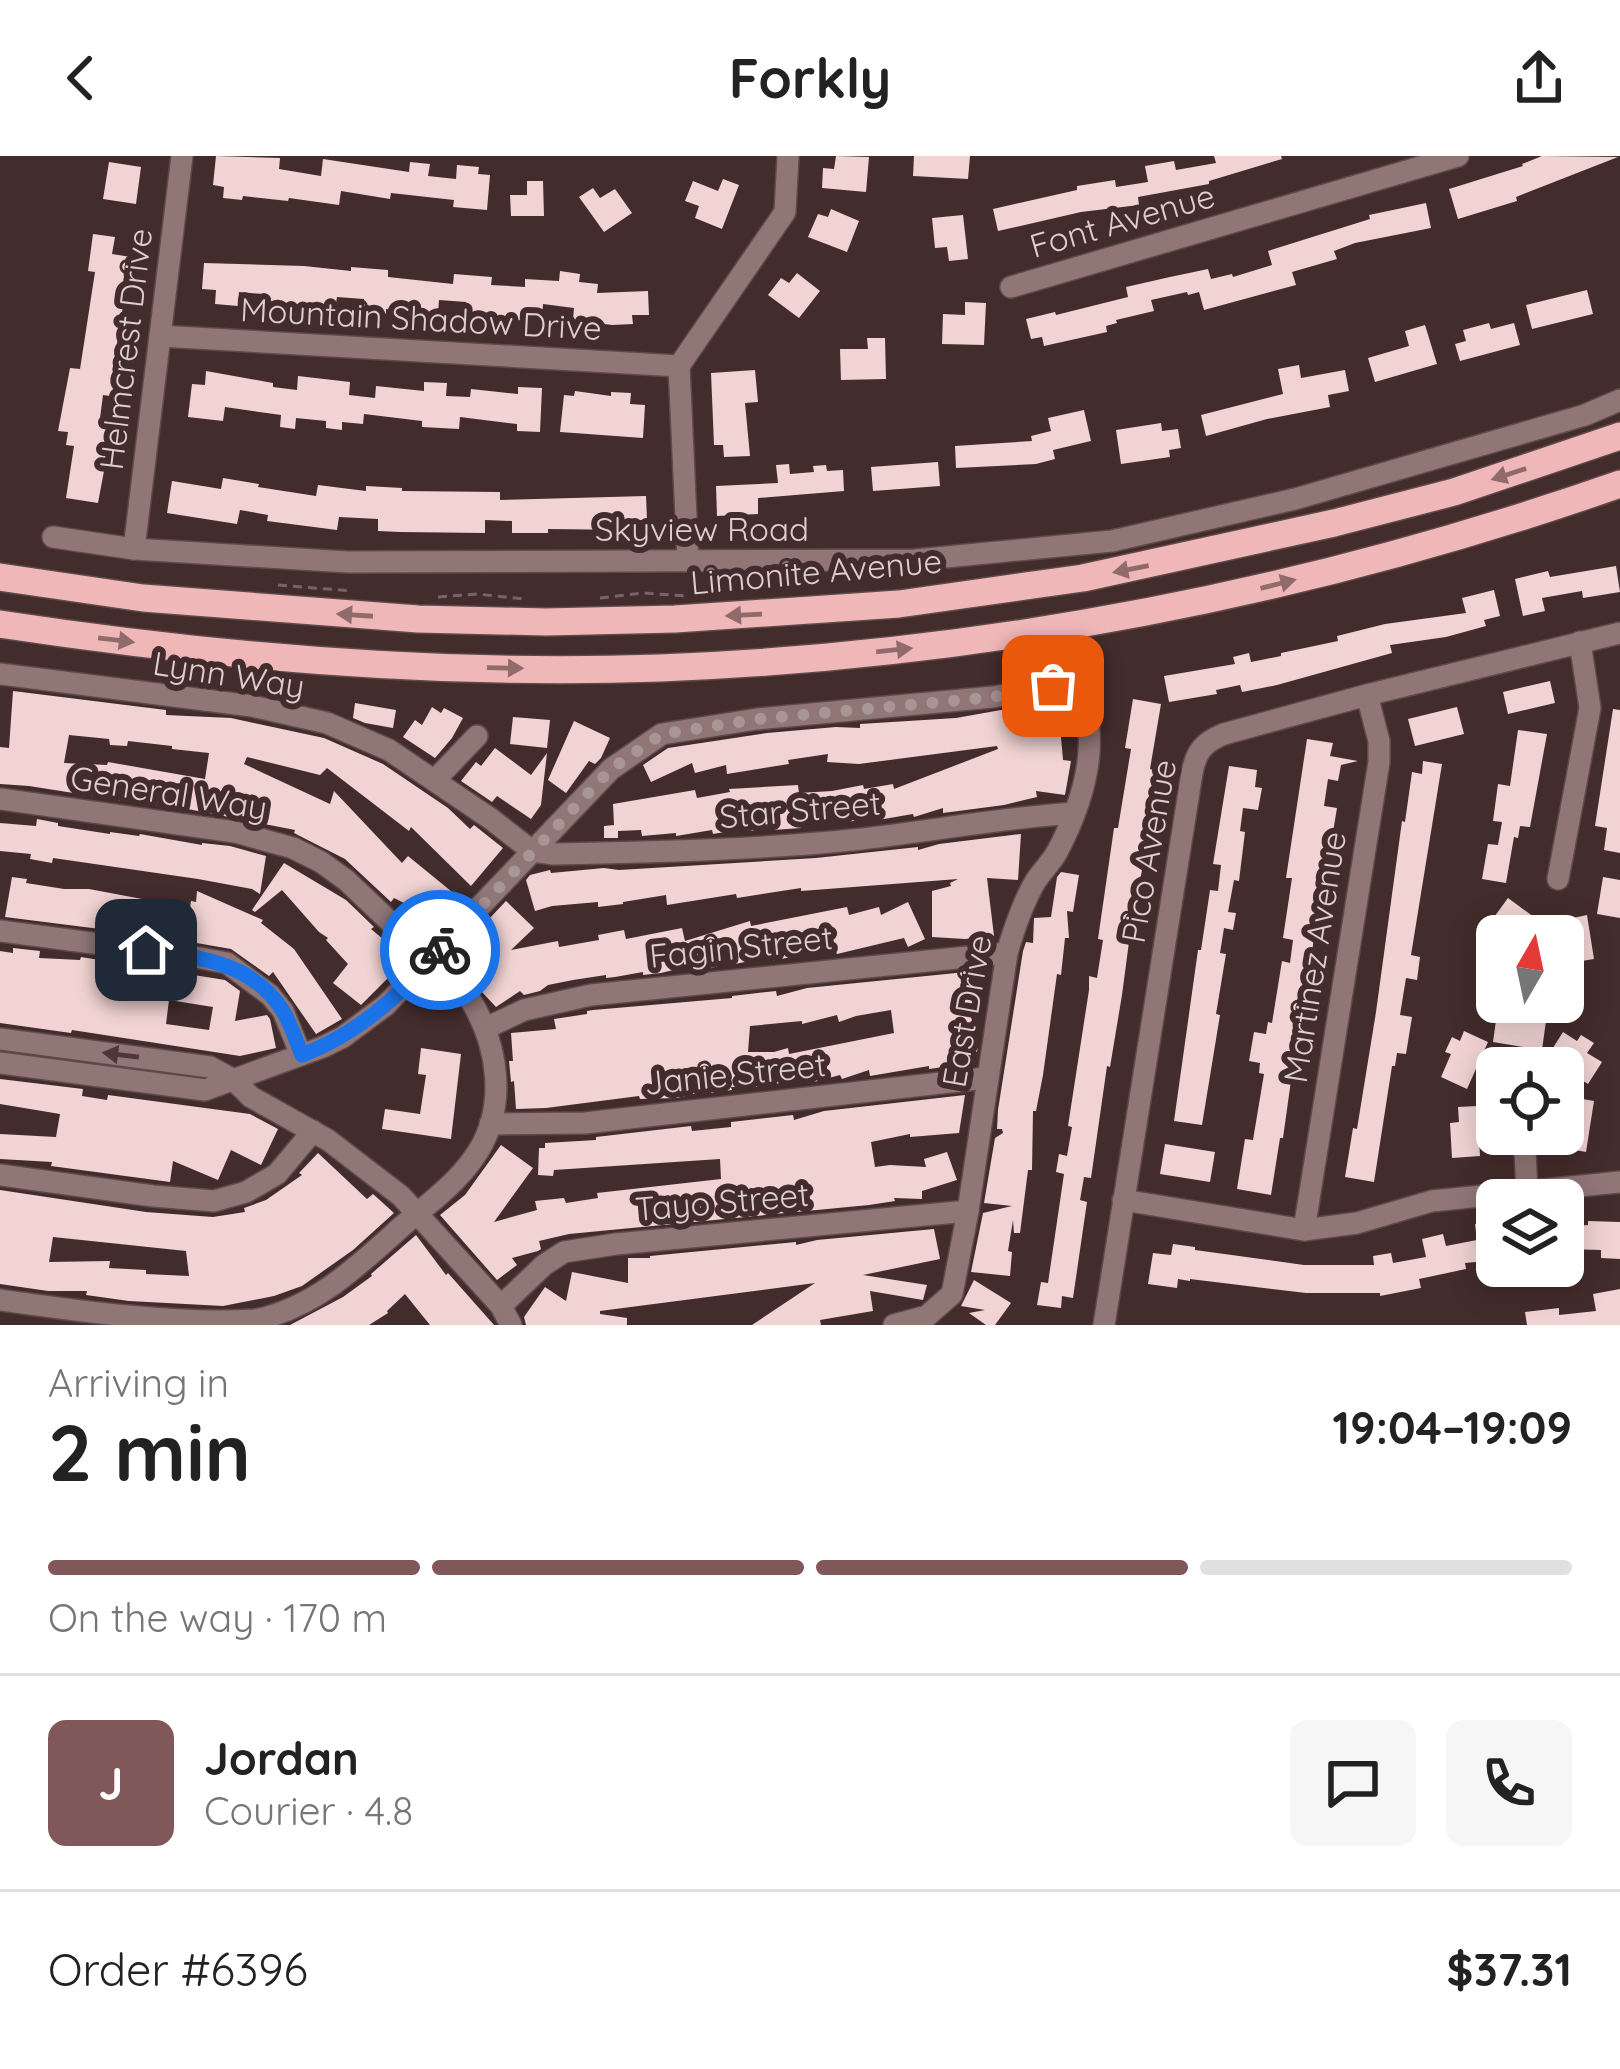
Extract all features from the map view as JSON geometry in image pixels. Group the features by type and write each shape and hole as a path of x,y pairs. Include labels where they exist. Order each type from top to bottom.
{"main road":[{"name":"Limonite Avenue","path":"0,577 143,598 418,619 675,619 899,604 1101,574 1334,523 1454,492 1620,436"},
{"path":"0,624 177,648 445,667 639,668 804,658 1055,629 1245,592 1424,547 1620,484"}],"street":[{"name":"Helmcrest Drive","path":"134,549 182,156"},
{"path":"688,561 679,367 785,212 788,156"},
{"name":"Font Avenue","path":"1011,287 1458,156"},
{"name":"Mountain Shadow Drive","path":"160,336 679,367"},
{"name":"Skyview Road","path":"53,537 134,549 348,562 916,560 1112,541 1294,499 1585,415 1620,400"},
{"name":"Pico Avenue","path":"1104,1325 1197,753 1224,734 1620,633"},
{"path":"1558,879 1590,708 1580,642"},
{"name":"Lynn Way","path":"0,674 292,714 364,738 435,780 532,851"},
{"name":"East Drive","path":"532,851 611,769 662,734 758,719 993,697 1053,686 1077,689 1087,707 1087,777 1056,854 1035,882 1016,923 1007,953 952,1294 926,1316 894,1325"},
{"name":"Martinez Avenue","path":"1304,1230 1379,762 1379,741 1367,695"},
{"path":"435,780 477,736"},
{"name":"General Way","path":"0,800 235,832 292,848 346,880 432,959 469,996 486,1028"},
{"name":"Star Street","path":"532,851 692,852 853,840 1074,814"},
{"path":"0,1063 205,1090 323,1047 369,1019 401,991 532,851"},
{"path":"0,931 227,964 271,995 302,1055"},
{"name":"Fagin Street","path":"486,1028 524,1010 592,994 1007,953"},
{"path":"0,1300 184,1324 255,1319 320,1294 370,1257 475,1158 490,1124 495,1091 496,1062 486,1028"},
{"path":"0,1039 210,1066 382,1181 418,1213 506,1316"},
{"name":"Janie Street","path":"490,1124 584,1123 986,1078"},
{"path":"0,1174 214,1201 246,1192 278,1174 313,1131"},
{"path":"1584,1185 1620,1182"},
{"path":"1123,1200 1304,1230 1476,1196"},
{"name":"Tayo Street","path":"506,1316 544,1265 564,1252 968,1210"}],"path":[{"path":"269,586 356,592"},
{"path":"428,598 477,594 539,599"},
{"path":"587,601 613,595 687,596"}],"building":[{"path":"216,156 280,158 279,169 321,176 323,159 409,172 410,162 430,164 428,176 456,179 457,165 479,167 478,174 490,175 487,210 453,207 454,200 391,193 390,199 341,191 339,205 289,198 223,198 224,187 213,185"},
{"path":"836,156 869,157 866,192 822,188 823,168 834,169"},
{"path":"914,156 970,156 968,179 913,176"},
{"path":"1214,156 1282,159 1209,184 1138,197 1139,205 1081,212 998,231 993,209 1077,190 1077,186 1115,180 1116,187 1148,182 1145,166 1174,161 1176,170 1216,163"},
{"path":"1542,156 1618,157 1516,197 1517,201 1458,219 1449,189"},
{"path":"109,162 141,167 136,204 103,199"},
{"path":"723,179 739,185 722,229 695,218 699,206 685,201 693,181 718,191"},
{"path":"527,181 543,181 544,216 511,216 510,195 527,195"},
{"path":"593,188 600,198 615,189 632,213 604,232 579,197"},
{"path":"1426,203 1431,228 1334,251 1337,259 1292,272 1296,285 1204,310 1199,292 1187,292 1151,300 1154,311 1116,320 1106,326 1107,332 1044,346 1042,337 1031,339 1026,319 1128,297 1126,287 1208,269 1211,279 1233,277 1272,265 1268,251 1370,219 1369,215"},
{"path":"831,209 859,221 847,252 808,237 818,214 828,217"},
{"path":"963,215 968,259 949,261 947,247 935,248 932,218"},
{"path":"93,234 115,237 112,254 131,257 113,368 121,369 117,397 103,395 99,426 112,428 98,503 66,498 74,446 66,445 68,432 58,431 70,368 80,369 95,272 88,271"},
{"path":"204,263 388,270 388,277 453,284 454,274 492,277 491,285 525,287 525,279 559,281 560,271 580,274 579,282 598,284 597,293 648,291 649,315 632,315 633,324 612,325 573,320 574,308 543,304 542,321 489,319 465,317 466,302 439,300 438,314 386,309 386,314 364,312 364,299 337,297 335,310 284,305 284,309 262,307 263,294 239,292 238,306 215,304 216,290 202,289"},
{"path":"797,273 820,291 799,318 768,295 781,278 789,283"},
{"path":"1587,290 1593,314 1532,329 1526,305"},
{"path":"965,302 986,303 984,345 942,344 943,314 965,315"},
{"path":"1489,323 1491,329 1514,323 1520,345 1460,361 1455,344 1466,341 1463,330"},
{"path":"1425,325 1437,364 1375,382 1368,358 1409,346 1405,331"},
{"path":"867,338 885,338 886,379 841,380 840,349 868,349"},
{"path":"1299,365 1301,378 1345,370 1349,391 1328,395 1330,407 1206,436 1201,415 1283,394 1278,369"},
{"path":"755,370 758,402 745,403 750,456 724,457 723,445 714,445 711,373"},
{"path":"206,371 297,390 298,376 350,382 349,395 375,398 376,386 424,391 424,382 447,383 446,396 470,397 471,389 518,394 518,387 542,388 540,432 517,431 517,424 460,417 459,429 422,427 422,421 364,414 363,424 342,422 342,430 326,428 326,421 296,418 295,429 280,427 281,415 225,407 223,421 188,417 192,384 205,385"},
{"path":"575,391 611,396 611,392 631,393 630,404 645,405 643,438 560,432 564,395 574,396"},
{"path":"1084,410 1091,441 1053,450 1055,459 956,468 955,446 1032,441 1031,436 1051,431 1048,418"},
{"path":"1161,423 1162,431 1178,429 1181,448 1169,450 1170,457 1121,464 1116,430"},
{"path":"938,462 940,486 873,491 871,467"},
{"path":"789,464 790,474 814,472 813,466 826,465 827,471 843,470 844,491 758,498 758,514 717,516 716,486 778,483 776,465"},
{"path":"223,478 316,496 318,485 366,491 366,486 500,492 500,500 646,496 647,520 632,520 632,530 512,533 512,521 485,520 485,533 400,532 378,531 378,519 339,517 337,530 267,521 268,515 240,510 237,524 167,513 172,481 221,489"},
{"path":"1616,566 1620,592 1583,598 1582,591 1542,598 1545,611 1523,616 1515,579 1548,571 1550,577"},
{"path":"1494,590 1500,616 1484,620 1486,626 1390,645 1392,653 1277,685 1242,692 1240,685 1169,702 1164,676 1235,664 1233,657 1249,653 1251,662 1281,656 1385,624 1466,613 1462,598"},
{"path":"1550,681 1555,703 1508,714 1503,692"},
{"path":"13,691 166,710 166,715 231,718 324,738 383,764 503,848 471,886 411,827 409,831 327,768 320,775 247,757 244,764 330,804 334,791 402,863 408,856 457,896 435,932 408,919 414,908 394,898 391,902 345,859 295,830 157,803 0,784 0,747 9,748","holes":["69,735 109,739 110,745 127,746 128,741 209,753 205,779 108,762 64,763"]},
{"path":"1133,699 1161,704 1150,769 1154,770 1144,832 1148,833 1091,1178 1084,1177 1080,1200 1087,1202 1073,1298 1062,1296 1061,1308 1037,1305 1041,1282 1048,1283 1064,1174 1056,1172 1059,1154 1067,1156 1072,1127 1068,1126 1089,976 1097,978 1114,828 1118,828 1131,749 1125,748"},
{"path":"1058,702 1063,760 1071,761 1065,795 1036,791 1037,797 1004,805 943,813 943,808 878,820 877,816 848,822 846,816 801,821 801,828 713,834 712,830 676,836 618,831 618,838 604,838 604,826 614,825 613,804 695,790 697,798 729,789 798,785 799,793 863,785 864,789 893,784 894,789 998,749 859,764 827,762 828,754 727,774 726,765 695,773 692,763 651,782 643,765 668,748 767,733 956,718"},
{"path":"355,703 396,710 393,728 353,718"},
{"path":"432,707 463,718 435,758 403,737 415,720 422,725"},
{"path":"1457,707 1464,734 1415,746 1408,719"},
{"path":"1613,709 1620,710 1620,853 1604,850 1607,828 1595,826"},
{"path":"513,717 550,720 547,748 510,744"},
{"path":"574,721 610,738 601,758 595,764 589,761 566,793 548,780"},
{"path":"1518,730 1547,734 1530,827 1520,826 1518,838 1514,837 1506,883 1482,879 1488,844 1498,845 1502,822 1493,821 1498,784 1510,786"},
{"path":"1307,739 1333,743 1330,756 1358,761 1341,765 1338,781 1328,779 1324,806 1337,808 1333,832 1329,831 1271,1195 1237,1189 1245,1139 1253,1140 1264,1074 1259,1073 1260,1063 1249,1061 1254,1032 1266,1034 1268,1022 1272,1023 1282,961 1290,963 1293,940 1283,938 1292,878 1286,878"},
{"path":"495,748 531,775 547,753 541,805 531,819 497,796 492,802 461,781"},
{"path":"1423,761 1442,764 1411,955 1420,957 1417,980 1406,978 1400,1015 1412,1017 1406,1054 1397,1053 1392,1066 1374,1182 1345,1177 1376,1012 1402,821 1412,772 1422,774"},
{"path":"1229,766 1257,770 1255,787 1262,788 1258,810 1243,808 1239,881 1234,880 1228,912 1236,913 1233,930 1224,928 1220,953 1226,954 1216,1014 1220,1015 1202,1125 1174,1121 1198,950 1210,890 1218,891 1221,865 1213,864"},
{"path":"37,819 110,834 230,846 266,856 260,894 198,879 53,858 52,863 30,859 31,854 0,851 0,823 36,826"},
{"path":"1021,834 1018,880 987,878 994,936 965,939 932,937 932,891 958,879 801,888 667,905 666,895 623,904 598,907 598,902 535,911 526,880 550,870 816,858 918,850"},
{"path":"284,863 346,900 407,959 361,1005 333,983 348,964 282,890 252,910"},
{"path":"1061,872 1079,875 1073,912 1067,911 1069,938 1065,938 1061,975 1057,974 1043,1075 1033,1111 1032,1170 1028,1170 1020,1233 1014,1233 1013,1220 1010,1276 971,1272 983,1213 1012,1206 984,1203 995,1138 1003,1133 997,1129 998,1110 1023,951 1026,942 1033,943 1034,918 1051,917"},
{"path":"12,877 190,908 197,891 263,920 294,949 342,1019 316,1034 273,972 269,976 231,949 116,929 5,917"},
{"path":"1603,877 1620,880 1620,918 1597,914"},
{"path":"1508,898 1531,915 1496,915"},
{"path":"506,901 534,928 511,950 558,941 559,947 599,940 598,935 624,930 626,939 682,928 685,941 750,921 751,926 847,907 849,915 879,907 881,915 908,902 925,939 908,947 904,938 837,954 835,949 770,961 769,957 735,964 734,960 704,969 702,963 661,973 573,980 524,995 520,991 496,1007 451,959"},
{"path":"1584,916 1594,959 1584,961"},
{"path":"13,948 40,951 39,958 81,957 225,980 240,991 235,1021 267,1015 276,1048 240,1056 0,1023 0,951 13,953","holes":["169,1000 213,1007 209,1030 166,1024"]},
{"path":"976,971 984,1002 969,1008 976,1056 950,1062 951,1066 870,1076 869,1070 810,1083 808,1075 765,1087 731,1087 677,1098 639,1096 516,1109 509,1061 513,1061 511,1033 556,1029 554,1019 593,1010 776,991 777,996 807,988","holes":["891,1010 894,1033 789,1054 788,1048 748,1052 750,1026 802,1024 837,1015 839,1022"]},
{"path":"1496,1023 1546,1023 1542,1047 1493,1042"},
{"path":"1464,1031 1488,1042 1486,1047 1476,1047 1476,1069 1467,1089 1441,1077 1452,1037 1460,1041"},
{"path":"1563,1032 1577,1041 1581,1035 1594,1043 1587,1053 1602,1062 1588,1084 1584,1081 1584,1047 1554,1047"},
{"path":"421,1048 461,1054 451,1139 382,1129 385,1109 420,1114 426,1075 418,1074"},
{"path":"0,1079 83,1089 82,1096 107,1100 108,1095 250,1114 278,1129 261,1165 231,1150 218,1180 173,1161 170,1182 51,1166 52,1162 0,1159 0,1134 56,1137 60,1114 0,1104"},
{"path":"965,1095 959,1133 910,1134 871,1142 875,1167 926,1167 924,1159 947,1152 957,1180 922,1191 922,1199 894,1198 869,1205 569,1234 539,1241 538,1251 512,1258 517,1265 497,1280 440,1215 465,1195 501,1145 533,1168 494,1222 537,1210 535,1201 564,1198 566,1203 598,1198 597,1193 721,1179 720,1159 538,1175 539,1148 545,1148 545,1143 691,1126 692,1131 731,1127 731,1122 793,1115 794,1120 824,1111"},
{"path":"1584,1099 1594,1101 1584,1152"},
{"path":"1476,1106 1476,1155 1480,1156 1452,1158 1450,1123 1459,1122 1458,1107"},
{"path":"1165,1144 1215,1152 1210,1182 1160,1174"},
{"path":"318,1153 367,1199 373,1194 394,1213 302,1286 223,1306 129,1301 86,1295 87,1291 0,1284 0,1190 213,1217 245,1212 244,1208 266,1200 302,1175 299,1173","holes":["53,1237 186,1251 189,1276 109,1268 110,1261 49,1262"]},
{"path":"1588,1221 1620,1222 1620,1259 1601,1258 1601,1250 1584,1250 1584,1225"},
{"path":"934,1229 940,1259 863,1275 927,1285 923,1300 870,1291 873,1311 820,1320 821,1325 752,1325 815,1283 600,1311 627,1318 627,1325 526,1325 524,1317 545,1287 566,1301 572,1272 628,1283 628,1258"},
{"path":"1443,1234 1446,1246 1476,1240 1476,1262 1465,1263 1466,1269 1419,1279 1421,1288 1380,1296 1306,1293 1190,1279 1178,1279 1177,1288 1148,1284 1153,1253 1171,1255 1173,1244 1304,1265 1374,1265 1373,1256 1391,1253 1393,1263 1426,1257 1422,1239"},
{"path":"416,1235 494,1325 430,1325 405,1294 369,1325 290,1325 343,1297"},
{"path":"974,1280 1011,1303 995,1325 986,1325 969,1313 985,1310 961,1306"},
{"path":"1620,1289 1620,1325 1527,1325 1525,1312 1596,1311 1593,1294"}],"way so far":[{"path":"440,950 611,769 662,734 758,719 993,697 1053,686"}],"route":[{"path":"146,950 227,964 250,978 283,1011 302,1055 369,1019 440,950"}]}
